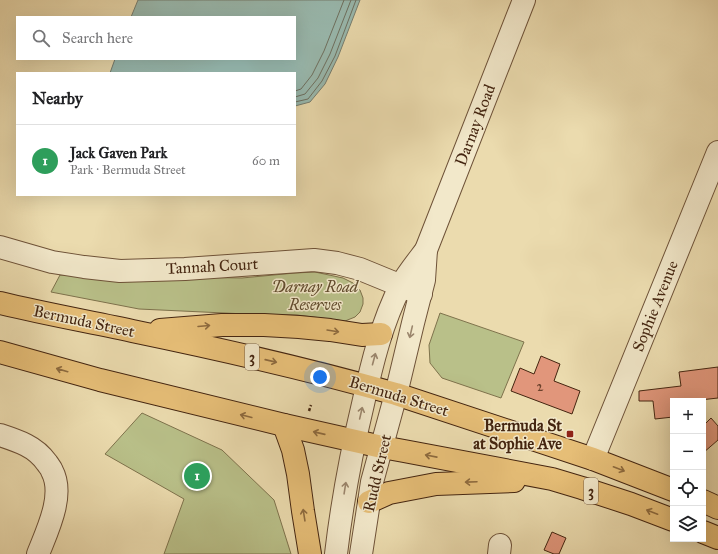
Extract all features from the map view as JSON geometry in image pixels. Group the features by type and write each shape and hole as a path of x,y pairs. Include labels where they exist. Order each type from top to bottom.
{"main road":[{"name":"Bermuda Street","path":"0,303 284,364 396,394 593,459 670,489"},
{"path":"137,332 229,325 299,327 362,335 381,334"},
{"name":"3","path":"0,352 100,380 284,425 382,447 552,479 631,504 670,519"},
{"path":"284,425 294,450 310,554"},
{"path":"368,502 389,493 436,484 552,479"},
{"path":"706,503 718,508"},
{"path":"706,533 718,538"}],"street":[{"name":"Darnay Road","path":"354,441 367,386 386,318 401,286 426,250 524,0"},
{"name":"Sophie Avenue","path":"593,459 718,152"},
{"name":"Tannah Court","path":"0,247 52,262 120,271 185,269 314,260 337,263 360,269 421,294"},
{"name":"Darnay Road","path":"396,394 424,280 426,250"},
{"name":"Rudd Street","path":"361,554 372,482 396,394"},
{"path":"0,434 36,451 45,460 52,471 56,482 57,494 54,511 38,554"},
{"name":"Rudd Street","path":"336,554 346,479 354,441"}],"green space":[{"name":"Darnay Road Reserves","path":"315,272 343,278 353,283 360,290 363,298 363,304 360,312 355,317 345,321 297,315 139,309 51,292 60,275 242,278"},
{"path":"440,313 524,342 501,398 442,378 430,363 429,345"},
{"path":"142,413 222,450 274,500 291,554 164,554 184,499 105,454"}],"water":[{"path":"138,0 360,0 338,57 325,84 310,102 296,106 296,72 110,72 115,60 296,60 296,16 131,16"}],"building":[{"path":"541,356 560,364 554,381 580,391 572,414 511,391 520,368 534,374"},
{"path":"718,367 718,398 706,399 706,398 670,398 670,417 655,419 653,401 639,401 639,391 681,386 679,372"},
{"path":"711,418 718,426 718,440 706,450 706,434 706,423"},
{"path":"552,532 566,538 559,554 554,554 544,550"}],"place":[{"name":"Bermuda St at Sophie Ave","path":"570,434"},
{"name":"Jack Gaven Park","path":"197,476"}]}
